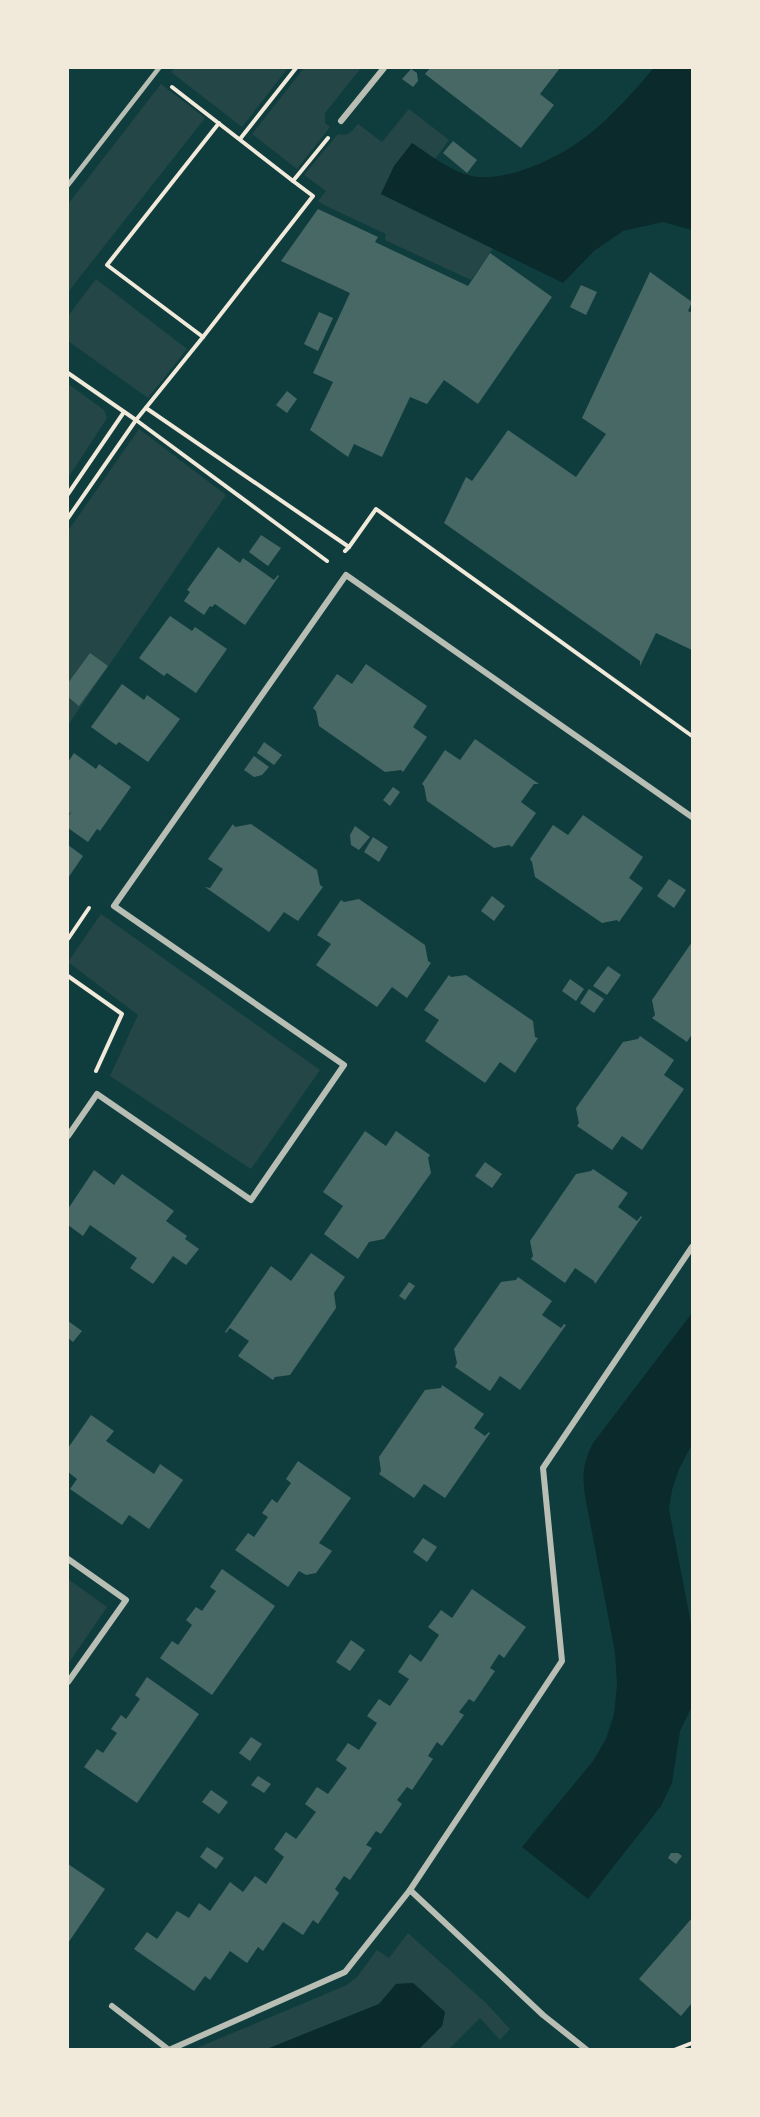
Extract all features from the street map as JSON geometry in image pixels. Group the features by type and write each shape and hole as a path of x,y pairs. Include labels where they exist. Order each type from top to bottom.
{"street":[{"path":"341,121 384,68"},
{"path":"68,1136 97,1094 251,1200 344,1065 114,906 346,575 693,817"},
{"path":"112,2006 169,2049 345,1972 410,1890 562,1661 543,1468 693,1247"},
{"path":"68,1558 126,1600 68,1682"},
{"path":"410,1890 543,2015 587,2049"}],"lane":[{"path":"68,185 159,68"}],"path":[{"path":"240,139 296,68"},
{"path":"68,518 136,420 313,196 154,74"},
{"path":"293,181 341,121"},
{"path":"203,337 107,265 219,123"},
{"path":"68,373 136,420 346,575"},
{"path":"146,408 349,547"},
{"path":"68,494 124,412"},
{"path":"334,566 376,509 693,736"},
{"path":"68,939 95,901"},
{"path":"68,976 122,1014 100,1065 93,1074"},
{"path":"674,2049 693,2043"}],"shaded area":[{"path":"175,68 288,68 242,127 171,72"},
{"path":"304,68 361,68 325,113 325,123 330,127 297,169 252,134"},
{"path":"654,68 692,68 692,230 663,222 623,231 594,251 563,283 381,194 394,166 412,143 448,167 472,176 501,176 540,164 560,154 594,131"},
{"path":"161,84 205,118 68,292 68,204"},
{"path":"409,109 449,140 435,159 412,143 381,194 493,248 471,280 385,240 386,234 322,204 318,201 326,191 304,175 338,134 347,134 358,124 382,142"},
{"path":"96,279 187,349 148,398 68,341 68,316"},
{"path":"68,384 104,410 107,418 68,478"},
{"path":"139,429 226,495 68,725 68,531"},
{"path":"101,914 320,1070 251,1169 110,1076 138,1015 68,962"},
{"path":"692,1313 692,1444 679,1469 669,1509 692,1629 692,1706 680,1731 672,1783 661,1806 588,1899 522,1847 593,1761 606,1739 614,1714 617,1685 615,1652 585,1496 584,1468 593,1443"},
{"path":"68,1579 107,1607 68,1664"},
{"path":"408,1933 486,2003 510,2029 500,2040 480,2018 449,2049 419,2049 442,2026 445,2012 413,1983 396,1984 379,2004 267,2049 192,2050 347,1985 357,1977 377,1950 389,1958"},
{"path":"413,1983 445,2012 442,2026 419,2049 267,2049 379,2004 396,1984"}],"building":[{"path":"430,68 560,68 540,94 554,105 521,148 425,74"},
{"path":"411,69 417,73 418,81 413,87 402,79"},
{"path":"453,141 477,160 467,173 443,153"},
{"path":"318,209 378,237 375,242 468,286 490,253 552,297 478,404 444,380 427,404 410,397 382,457 354,444 348,457 310,430 333,382 313,373 350,293 281,261"},
{"path":"650,272 692,302 688,311 692,313 692,650 656,633 640,666 640,661 444,523 466,477 472,481 508,430 576,477 606,434 582,418"},
{"path":"581,285 597,292 586,315 570,307"},
{"path":"319,312 333,318 318,351 304,344"},
{"path":"287,391 297,399 287,413 276,405"},
{"path":"261,535 281,548 268,566 249,552"},
{"path":"218,547 240,563 243,558 274,580 279,576 245,625 215,604 210,606 204,615 184,601 190,592 187,590"},
{"path":"170,616 192,631 195,627 227,649 196,693 167,673 164,676 139,658"},
{"path":"90,653 108,666 79,706 68,697 68,683"},
{"path":"366,664 427,706 413,727 427,737 403,772 401,770 385,772 319,726 316,711 313,708 337,674 352,684"},
{"path":"122,684 144,700 147,695 180,719 148,762 119,742 116,745 91,727"},
{"path":"475,739 539,784 534,784 521,802 536,813 512,847 509,845 494,848 427,801 422,784 445,750 460,760"},
{"path":"264,742 282,755 274,765 257,753"},
{"path":"74,753 96,769 99,764 131,787 100,831 97,829 88,842 68,828 68,817 72,811 68,815 68,762"},
{"path":"254,756 269,767 262,775 254,777 244,770"},
{"path":"393,787 400,792 390,806 383,800"},
{"path":"583,815 643,857 629,878 643,888 619,922 617,920 602,923 535,877 530,859 553,825 568,835"},
{"path":"233,824 235,827 251,824 317,870 320,885 323,887 298,921 284,912 269,932 205,887 210,888 223,869 208,859"},
{"path":"355,826 370,837 359,850 351,845 350,835"},
{"path":"373,837 388,847 379,862 364,852"},
{"path":"68,845 83,856 68,878"},
{"path":"669,879 686,890 674,908 657,896"},
{"path":"492,896 505,906 494,921 481,911"},
{"path":"359,899 425,945 428,961 431,963 407,998 392,987 377,1007 316,965 331,944 317,935 341,900 344,902"},
{"path":"692,942 692,1034 687,1042 652,1018 655,1015 652,1000"},
{"path":"608,966 621,975 607,995 593,986"},
{"path":"449,975 451,977 466,975 533,1021 535,1037 538,1038 515,1073 500,1062 485,1083 425,1041 439,1020 424,1010"},
{"path":"570,979 584,989 576,1001 562,991"},
{"path":"589,989 604,999 594,1013 580,1003"},
{"path":"640,1036 674,1060 664,1075 684,1089 642,1150 622,1136 612,1150 577,1126 579,1123 576,1108 623,1042 638,1039"},
{"path":"365,1131 386,1146 396,1131 430,1155 428,1158 431,1173 384,1239 369,1242 358,1259 324,1234 343,1206 323,1192"},
{"path":"485,1162 502,1174 492,1188 475,1176"},
{"path":"593,1169 628,1193 618,1207 637,1221 642,1217 595,1284 575,1268 565,1283 531,1259 533,1256 530,1241 576,1174"},
{"path":"94,1170 114,1185 122,1174 174,1211 166,1221 187,1236 185,1239 199,1249 186,1265 173,1256 153,1284 130,1268 137,1258 90,1225 83,1236 68,1225 68,1209"},
{"path":"311,1253 345,1277 334,1293 336,1308 290,1375 275,1377 273,1380 238,1356 249,1341 230,1328 225,1332 271,1266 291,1281"},
{"path":"518,1277 552,1301 542,1315 561,1328 564,1324 566,1325 520,1390 500,1376 490,1391 455,1367 457,1363 454,1349 501,1282 516,1280"},
{"path":"409,1282 415,1286 405,1300 399,1296"},
{"path":"68,1321 82,1331 73,1342 68,1338"},
{"path":"442,1385 484,1414 474,1428 485,1436 490,1433 445,1498 424,1484 414,1498 379,1474 381,1471 379,1457 425,1390 441,1388"},
{"path":"91,1415 114,1431 106,1441 154,1474 160,1464 183,1480 149,1529 129,1515 122,1525 70,1489 77,1479 68,1472 68,1448"},
{"path":"298,1461 351,1498 319,1543 332,1551 316,1573 306,1575 299,1571 288,1587 235,1550 248,1533 254,1537 268,1517 262,1513 272,1499 277,1503 291,1483 286,1479"},
{"path":"423,1538 437,1547 427,1562 413,1552"},
{"path":"222,1569 275,1606 212,1695 160,1658 172,1641 178,1645 192,1625 186,1620 196,1607 202,1611 216,1591 210,1587"},
{"path":"472,1589 526,1627 504,1658 499,1654 490,1668 495,1671 474,1702 469,1699 459,1712 464,1715 442,1746 437,1742 428,1756 433,1759 412,1790 407,1787 397,1800 402,1804 381,1834 376,1831 366,1845 372,1848 350,1880 344,1876 335,1889 339,1893 318,1924 313,1920 303,1935 283,1922 263,1951 258,1947 247,1963 230,1951 210,1980 205,1976 194,1991 134,1949 147,1932 157,1939 177,1911 189,1918 199,1903 210,1911 230,1882 243,1892 255,1876 266,1884 284,1857 274,1849 286,1832 296,1839 316,1812 305,1804 317,1787 328,1794 347,1768 336,1760 348,1743 359,1750 377,1723 367,1716 379,1699 390,1706 409,1679 398,1672 410,1654 421,1662 439,1635 428,1627 441,1610 452,1618"},
{"path":"351,1640 365,1650 350,1671 336,1662"},
{"path":"147,1677 199,1714 137,1803 84,1767 97,1749 103,1753 117,1733 111,1729 121,1715 126,1719 140,1699 135,1695"},
{"path":"251,1737 262,1744 250,1761 239,1753"},
{"path":"258,1776 271,1784 264,1793 251,1785"},
{"path":"211,1790 228,1802 219,1814 202,1802"},
{"path":"207,1847 224,1858 216,1869 200,1857"},
{"path":"671,1853 678,1853 682,1856 676,1864 668,1858"},
{"path":"68,1864 105,1889 68,1943"},
{"path":"692,1918 692,2003 681,2016 639,1979"}]}
